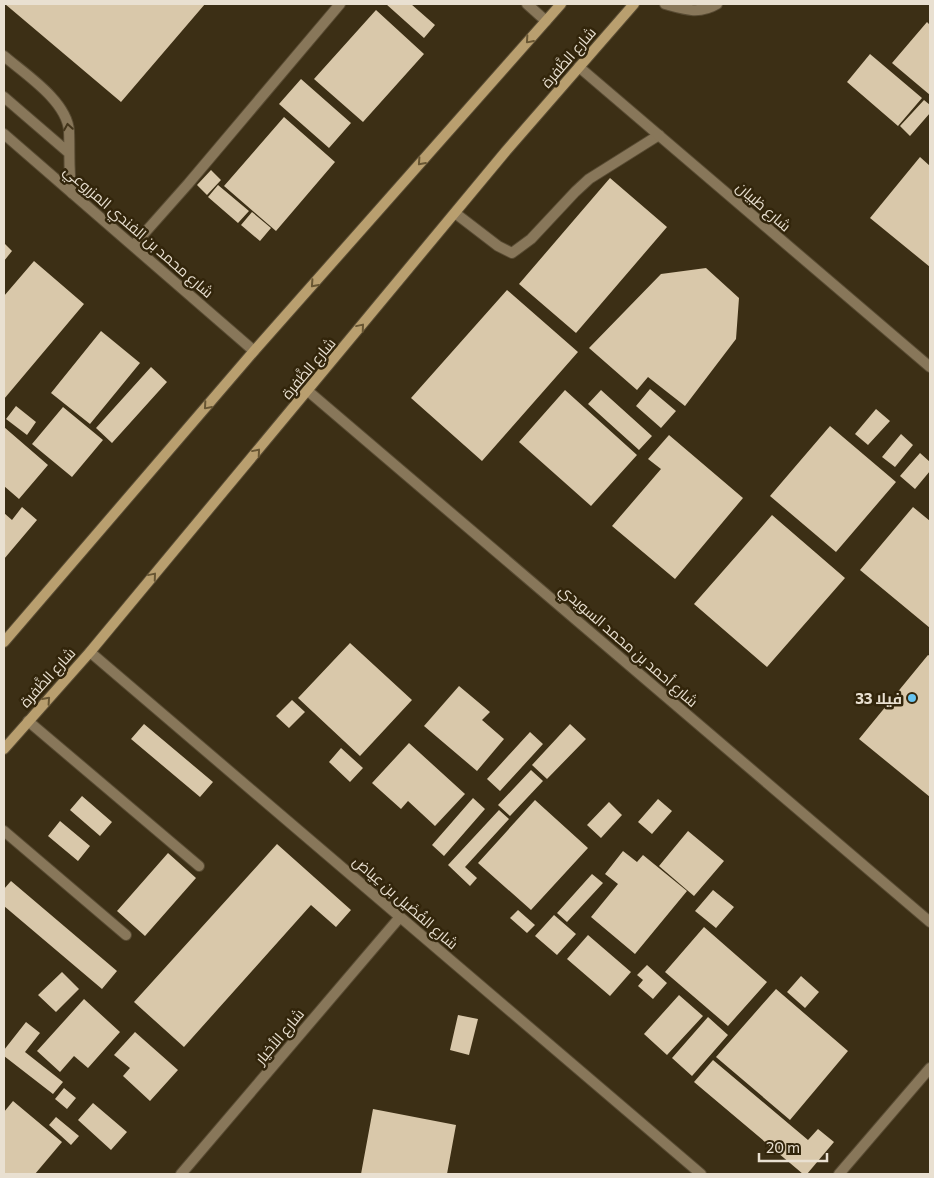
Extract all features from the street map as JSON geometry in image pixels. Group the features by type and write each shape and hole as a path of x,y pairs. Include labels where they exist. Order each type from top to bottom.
{"main road":[{"path":"4,642 254,351 561,4"},
{"name":"شارع الظَّفرة","path":"4,750 90,652 578,66 634,4"}],"street":[{"path":"133,246 340,4"},
{"path":"527,4 546,21"},
{"path":"665,4 691,11 701,10 716,4"},
{"path":"4,56 61,107 69,130 69,178 72,193"},
{"name":"شارع ظبيان","path":"578,66 930,367"},
{"path":"4,98 69,153"},
{"name":"شارع محمد بن الفندي المزروعي","path":"4,134 254,351"},
{"path":"455,213 498,246 512,253 532,239 589,179 659,135"},
{"name":"شارع أحمد بن محمد السويدي","path":"308,391 930,922"},
{"name":"شارع الفُضَيل بن عِياض","path":"90,652 701,1174"},
{"path":"28,721 199,866"},
{"path":"4,831 126,935"},
{"name":"شارع الأخيار","path":"181,1174 400,916"},
{"path":"839,1174 930,1068"}],"building":[{"path":"5,4 205,4 121,102"},
{"path":"386,4 411,4 435,25 424,38"},
{"path":"376,10 424,54 363,122 314,79"},
{"path":"927,22 930,25 930,95 892,63"},
{"path":"870,54 922,98 898,126 847,82"},
{"path":"301,79 351,123 329,148 279,104"},
{"path":"924,100 930,105 930,113 910,136 900,126"},
{"path":"284,117 335,162 276,231 224,186"},
{"path":"920,157 930,166 930,267 870,218"},
{"path":"211,170 221,180 207,195 197,185"},
{"path":"610,178 667,227 576,333 519,284"},
{"path":"218,185 249,211 238,223 208,197"},
{"path":"252,212 271,228 260,241 241,225"},
{"path":"4,243 12,251 4,261"},
{"path":"34,261 84,304 4,399 4,296"},
{"path":"706,268 739,298 736,339 685,406 648,377 637,390 589,348 661,274"},
{"path":"507,290 578,352 482,461 411,398"},
{"path":"101,331 140,363 90,424 51,393"},
{"path":"151,367 167,382 112,443 96,428"},
{"path":"650,389 676,411 661,428 636,406"},
{"path":"565,390 637,455 591,506 519,442"},
{"path":"601,390 652,436 639,450 588,404"},
{"path":"16,406 36,422 27,435 6,419"},
{"path":"63,407 103,440 72,477 32,444"},
{"path":"876,409 890,421 868,445 855,434"},
{"path":"830,426 896,482 836,552 770,496"},
{"path":"4,427 48,465 19,499 4,486"},
{"path":"901,434 913,445 895,467 882,457"},
{"path":"669,435 743,498 675,579 612,526 661,469 648,459"},
{"path":"920,453 930,462 930,471 915,489 900,476"},
{"path":"22,507 37,520 4,559 4,513 12,520"},
{"path":"913,507 930,521 930,628 860,570"},
{"path":"772,515 845,578 767,667 694,604"},
{"path":"350,643 412,700 360,756 298,698"},
{"name":"فيلا 33","path":"928,655 930,656 930,797 859,739"},
{"path":"459,686 490,712 482,720 504,739 477,771 424,726"},
{"path":"292,700 305,712 289,728 276,716"},
{"path":"144,724 213,782 200,797 131,739"},
{"path":"570,724 586,739 547,779 532,765"},
{"path":"530,732 543,744 500,791 487,779"},
{"path":"409,743 465,794 435,826 408,801 401,809 372,783"},
{"path":"341,748 363,768 350,782 329,762"},
{"path":"531,770 543,781 510,816 498,805"},
{"path":"82,796 112,822 100,836 70,810"},
{"path":"473,798 485,809 444,856 432,845"},
{"path":"658,799 672,811 652,834 638,822"},
{"path":"535,800 588,848 531,910 478,863"},
{"path":"609,802 622,815 601,838 587,825"},
{"path":"499,810 509,819 465,867 477,878 470,886 448,865"},
{"path":"60,821 90,846 78,861 48,836"},
{"path":"688,831 724,861 694,896 659,866"},
{"path":"277,844 351,910 336,927 311,905 184,1047 134,1002"},
{"path":"623,851 637,862 643,855 687,891 635,954 591,917 618,884 605,874"},
{"path":"168,853 196,878 145,936 117,911"},
{"path":"592,874 603,883 567,922 557,913"},
{"path":"11,881 117,971 102,989 4,906 4,889"},
{"path":"713,890 734,907 716,928 695,911"},
{"path":"518,910 535,925 527,933 510,918"},
{"path":"554,915 576,934 557,955 535,936"},
{"path":"704,927 767,982 728,1026 665,972"},
{"path":"588,935 631,972 610,996 567,959"},
{"path":"647,965 667,983 653,999 638,986 643,980 637,975"},
{"path":"62,972 79,989 56,1012 38,995"},
{"path":"801,976 819,992 805,1008 787,992"},
{"path":"776,989 848,1051 790,1120 716,1057"},
{"path":"679,995 703,1016 667,1055 644,1034"},
{"path":"84,999 120,1032 88,1068 74,1056 60,1072 37,1051"},
{"path":"458,1015 478,1019 469,1055 450,1050"},
{"path":"708,1017 728,1035 692,1076 672,1058"},
{"path":"26,1022 40,1033 25,1052 63,1082 53,1094 4,1056 4,1050"},
{"path":"135,1032 178,1070 150,1101 123,1076 130,1068 114,1055"},
{"path":"713,1060 808,1140 818,1129 834,1142 807,1174 803,1174 694,1082"},
{"path":"64,1088 76,1098 67,1109 55,1099"},
{"path":"13,1101 62,1142 35,1174 4,1174 4,1112"},
{"path":"93,1103 127,1132 111,1150 78,1120"},
{"path":"373,1109 456,1125 447,1174 361,1174"},
{"path":"56,1117 79,1136 71,1145 49,1125"}],"place":[{"name":"فيلا 33","path":"912,698"}]}
